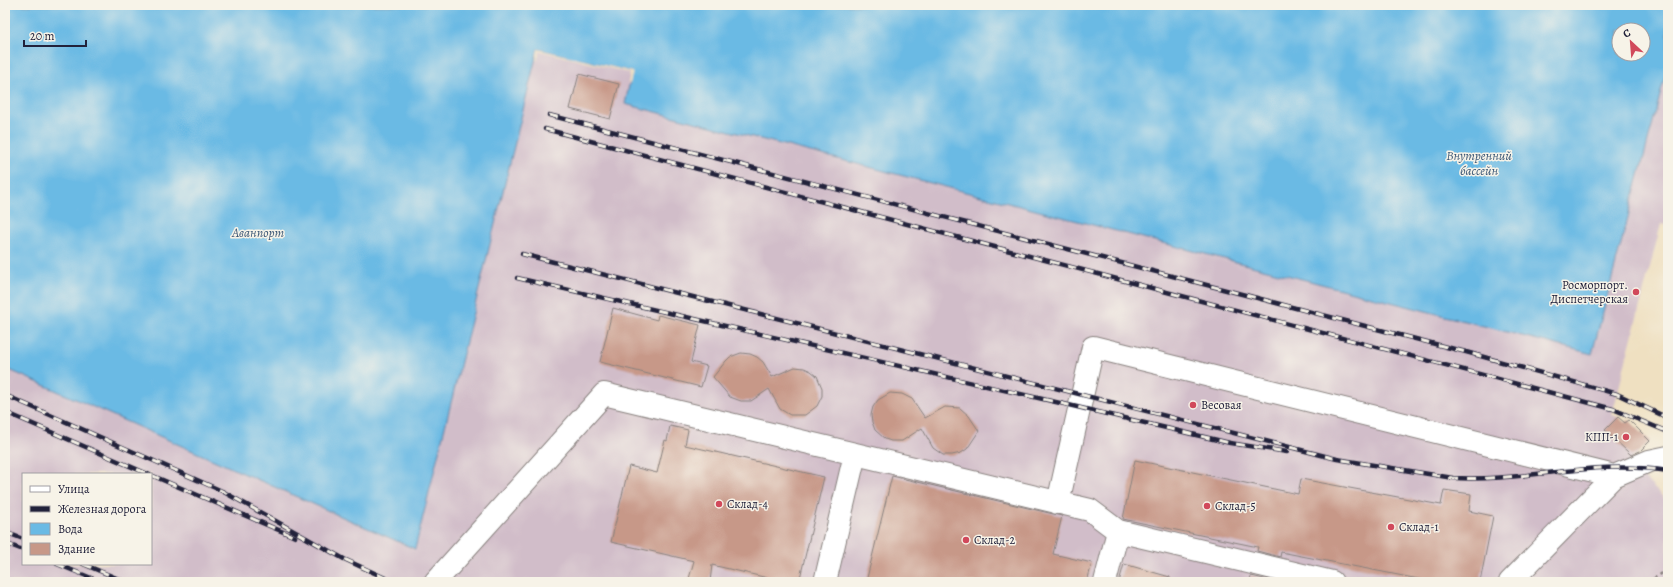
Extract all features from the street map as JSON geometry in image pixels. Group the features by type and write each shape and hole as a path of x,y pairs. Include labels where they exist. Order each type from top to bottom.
{"lane":[{"path":"1058,503 1093,347 1614,476"},
{"path":"435,582 604,394 1090,510 1118,531 1332,582"},
{"path":"825,582 855,454"},
{"path":"1510,582 1614,476 1649,461 1668,457"},
{"path":"1105,582 1118,531"}],"path":[{"path":"1649,582 1668,568"}],"shaded area":[{"path":"538,49 633,72 625,104 1592,354 1668,65 1668,225 1661,224 1612,415 1618,417 1625,423 1629,420 1650,441 1628,463 1668,502 1668,582 5,582 5,368 414,549"}],"water":[{"path":"5,5 1668,5 1668,65 1592,354 625,104 632,72 538,49 415,549 5,368"}],"pier":[{"path":"538,49 633,72 630,84 628,83 630,73 540,51 537,61"}],"building":[{"path":"579,74 619,84 610,119 570,109"},
{"path":"613,308 657,320 658,315 700,325 691,362 707,366 701,387 600,362"},
{"path":"741,353 750,354 757,357 763,362 772,377 795,367 804,368 811,371 817,376 822,388 822,396 817,406 805,415 790,415 780,409 769,389 751,401 741,401 730,397 713,377 730,357"},
{"path":"890,393 902,394 912,399 925,418 945,407 960,408 969,416 979,431 967,449 961,453 952,455 943,455 933,448 922,428 902,441 891,441 885,439 875,430 871,415 873,407 878,400"},
{"name":"КПП-1","path":"1618,417 1625,423 1629,420 1650,441 1640,451 1631,455 1605,430"},
{"name":"Склад-4","path":"670,426 688,430 685,445 824,477 799,582 785,582 712,565 710,582 688,582 694,561 611,542 629,466 657,473"},
{"path":"1135,460 1298,494 1301,479 1441,505 1444,490 1471,494 1469,511 1493,516 1480,582 1434,582 1281,552 1280,557 1257,551 1258,547 1123,519"},
{"name":"Склад-2","path":"892,476 1062,516 1053,554 1092,563 1087,582 866,582"},
{"path":"1124,564 1170,577 1169,582 1119,582"},
{"path":"1251,576 1273,581 1273,582 1250,582"}],"railway":[{"path":"549,115 1466,352 1617,394 1668,418"},
{"path":"545,129 1613,409 1668,432"},
{"path":"522,254 1337,459 1453,478 1507,477 1587,469 1614,468 1641,468 1668,471"},
{"path":"517,278 1230,443 1287,452"},
{"path":"5,395 222,491 344,559 394,582"},
{"path":"5,412 146,473"},
{"path":"152,475 295,537"},
{"path":"5,532 22,539"},
{"path":"5,543 22,550"},
{"path":"59,565 101,582"},
{"path":"85,565 126,582"}],"place":[{"name":"Росморпорт. Диспетчерская","path":"1636,292"},
{"name":"Весовая","path":"1193,405"},
{"name":"КПП-1","path":"1626,437"},
{"name":"Склад-4","path":"719,504"},
{"name":"Склад-5","path":"1207,506"},
{"name":"Склад-1","path":"1391,527"},
{"name":"Склад-2","path":"966,540"}],"water label":[{"name":"Внутренний бассейн","path":"1479,162"},
{"name":"Аванпорт","path":"258,232"}]}
